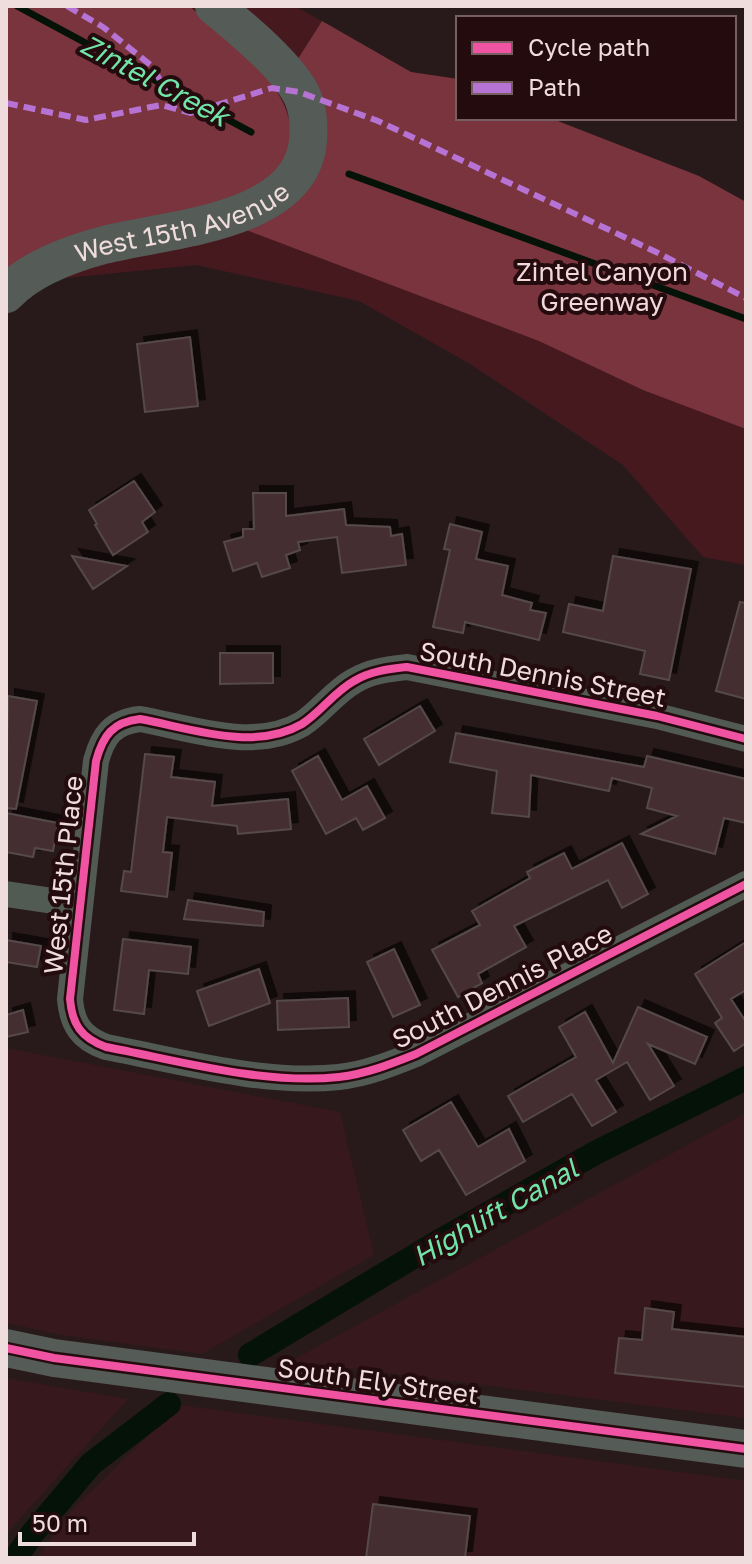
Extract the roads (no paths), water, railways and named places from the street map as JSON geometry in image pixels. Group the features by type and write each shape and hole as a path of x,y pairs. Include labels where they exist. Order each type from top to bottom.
{"street":[{"name":"West 15th Avenue","path":"6,294 30,274 74,254 233,216 275,197 287,186 307,152 308,118 303,98 268,55 214,6"},
{"name":"South Dennis Street","path":"114,726 126,720 140,719 236,737 271,735 300,725 352,681 368,674 407,667 657,716 746,739"},
{"name":"West 15th Place","path":"80,1032 74,1021 70,999 96,761 100,745 114,726"},
{"name":"South Dennis Place","path":"80,1032 91,1042 106,1047 259,1075 313,1078 364,1072 416,1054 746,884"},
{"path":"6,894 80,905"},
{"name":"South Ely Street","path":"6,1348 69,1360 746,1449"}],"waterway":[{"name":"Zintel Creek","path":"17,6 251,132"},
{"name":"Zintel Creek","path":"349,174 746,319"},
{"name":"Highlift Canal","path":"250,1355 438,1242 597,1152 746,1078"},
{"name":"Highlift Canal","path":"16,1558 32,1534 91,1464 169,1404"}],"park label":[{"name":"Zintel Canyon Greenway","path":"602,286"}]}
